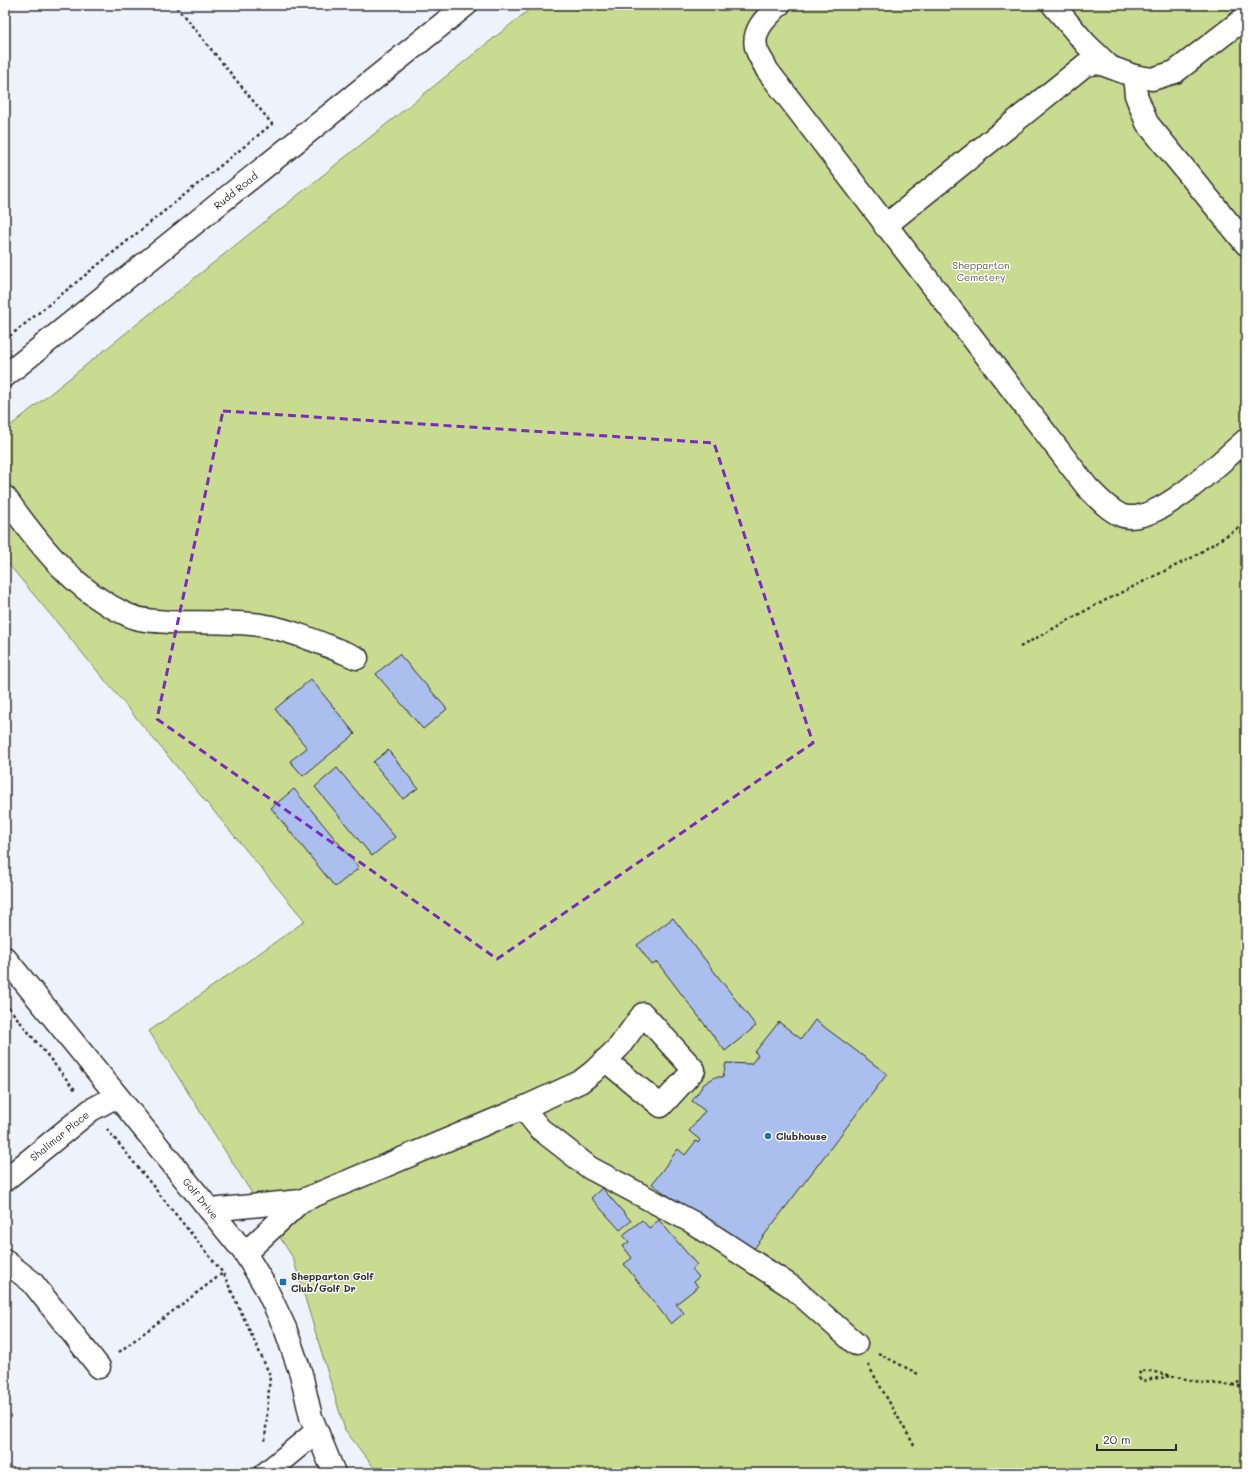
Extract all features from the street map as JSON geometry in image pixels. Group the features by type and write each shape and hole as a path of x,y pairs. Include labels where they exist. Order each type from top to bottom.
{"street":[{"name":"Rudd Road","path":"5,376 466,5"},
{"path":"779,5 763,20 756,35 756,47 767,70 885,226 1087,487 1106,505 1122,516 1140,517 1171,503 1246,440"},
{"path":"1053,5 1086,44 1108,65"},
{"path":"885,226 1085,65 1099,63 1108,65 1134,76 1152,79 1175,72 1246,17"},
{"path":"1134,76 1136,95 1147,123 1246,244"},
{"path":"5,497 30,532 74,580 107,604 129,616 155,621 260,625 308,638 357,658"},
{"name":"Golf Drive","path":"5,958 245,1253 265,1286 285,1328 301,1374 311,1417 334,1473"},
{"path":"210,1210 301,1201 523,1108 580,1082 605,1060"},
{"name":"Shalimar Place","path":"5,1180 92,1110 116,1096"},
{"path":"523,1108 540,1129 590,1168 692,1222 792,1287 856,1344"},
{"path":"245,1253 301,1201"},
{"path":"5,1261 32,1282 99,1367"},
{"path":"270,1469 317,1431"}],"path":[{"path":"5,340 272,124 175,5"},
{"path":"1020,646 1094,606 1193,557 1246,523"},
{"path":"5,1003 223,1273 270,1375 264,1452 270,1469"},
{"path":"99,1367 223,1273 245,1253"},
{"path":"856,1344 871,1349 920,1375"},
{"path":"856,1344 914,1445"},
{"path":"1170,1376 1165,1378 1152,1377 1144,1381 1139,1378 1140,1371 1150,1371 1204,1383 1246,1387"},
{"path":"1232,1385 1246,1379"}],"highlighted area":[{"path":"223,411 714,443 813,743 497,959 157,719"}],"green space":[{"name":"Shepparton Cemetery","path":"535,5 1246,5 1246,1473 378,1473 345,1430 293,1258 149,1031 305,921 5,560 5,430"}],"building":[{"path":"399,654 447,709 423,729 376,674"},
{"path":"311,679 355,734 303,776 290,761 307,748 275,709"},
{"path":"388,750 418,788 403,799 373,762"},
{"path":"337,768 395,837 372,856 315,787"},
{"path":"294,789 359,868 335,887 271,808"},
{"path":"673,918 756,1026 725,1051 657,962 652,965 637,945"},
{"name":"Clubhouse","path":"815,1020 887,1074 750,1254 652,1184 678,1149 685,1155 696,1141 698,1143 700,1140 689,1131 705,1111 692,1101 704,1084 715,1077 723,1077 726,1063 751,1064 758,1055 755,1052 779,1022 801,1039"},
{"path":"602,1188 631,1221 620,1230 591,1198"},
{"path":"642,1220 649,1228 659,1220 697,1265 692,1269 699,1277 694,1281 698,1287 676,1304 684,1313 671,1324 624,1264 632,1258 623,1246 629,1242 623,1235"}],"place":[{"name":"Clubhouse","path":"768,1136"},
{"name":"Shepparton Golf Club/Golf Dr","path":"283,1282"}]}
